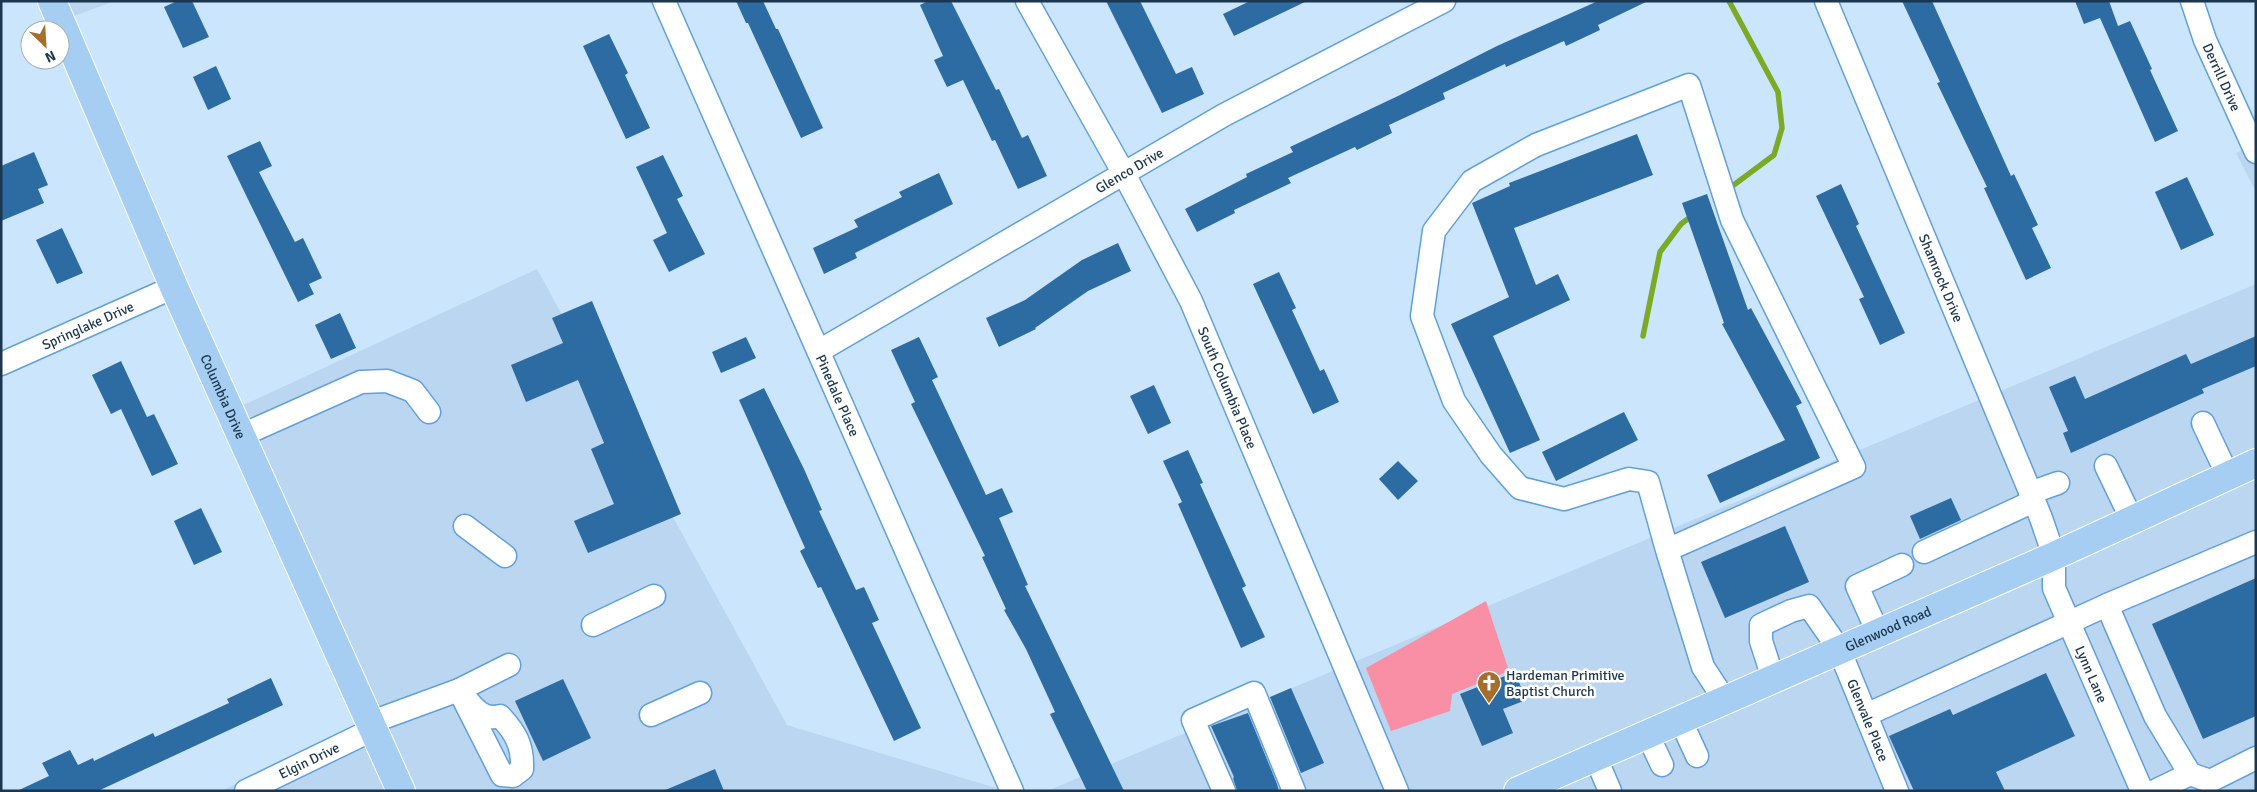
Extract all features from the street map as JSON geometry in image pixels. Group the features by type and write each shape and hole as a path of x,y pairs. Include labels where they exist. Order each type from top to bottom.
{"main road":[{"name":"Columbia Drive","path":"52,1 174,287 400,791"},
{"name":"Glenwood Road","path":"1518,791 1680,718 2054,556 2256,464"}],"street":[{"name":"Pinedale Place","path":"664,1 1012,791"},
{"name":"South Columbia Place","path":"1026,1 1123,172 1191,301 1397,791"},
{"name":"Glenco Drive","path":"819,351 1123,172 1224,115 1444,1"},
{"name":"Shamrock Drive","path":"1826,1 2032,497 2054,556"},
{"name":"Derrill Drive","path":"2192,1 2205,40 2256,152"},
{"path":"1667,550 1854,467 1732,220 1689,85 1536,145 1472,181 1434,231 1422,316 1454,400 1491,455 1520,488 1564,500 1629,479 1648,482 1667,550 1703,667 1724,699"},
{"name":"Springlake Drive","path":"1,364 174,287"},
{"path":"240,436 361,382 387,381 413,391 429,412"},
{"path":"2203,423 2228,476"},
{"path":"2106,466 2132,520"},
{"path":"1924,552 2058,483"},
{"path":"466,526 505,556"},
{"path":"1866,715 2107,605 2256,542"},
{"name":"Lynn Lane","path":"2054,556 2054,588 2142,791"},
{"path":"1878,633 1857,586 1902,565"},
{"path":"593,625 654,596"},
{"path":"2107,605 2155,716 2190,774 2210,781 2256,758"},
{"name":"Glenvale Place","path":"1773,678 1761,641 1762,625 1791,611 1809,606 1839,649 1866,715 1892,789"},
{"name":"Elgin Drive","path":"246,791 370,726 459,690 509,665"},
{"path":"651,715 700,693"},
{"path":"1224,791 1194,720 1254,693 1294,791"},
{"path":"1680,718 1697,756"},
{"path":"1647,734 1662,765"},
{"path":"1595,756 1610,791"},
{"path":"2155,791 2190,774"}],"shaded area":[{"path":"52,1 115,1 63,20 60,20"},
{"path":"2256,143 2256,192 2236,153"},
{"path":"537,269 787,725 1006,791 221,791 365,723 220,416"},
{"path":"2256,284 2256,791 1047,791 1149,748"},
{"path":"1486,601 1509,671 1452,694 1450,711 1391,731 1366,668"}],"building":[{"path":"177,1 192,1 209,37 183,48 164,7"},
{"path":"736,1 763,1 776,29 778,29 823,128 801,138"},
{"path":"928,1 951,1 996,90 999,89 1022,138 1028,135 1047,176 1018,189 995,140 992,141 963,80 947,87 934,60 943,56 920,5"},
{"path":"1106,1 1140,1 1176,74 1192,67 1204,94 1162,113"},
{"path":"1250,1 1307,1 1234,36 1223,14"},
{"path":"1598,1 1648,1 1598,25 1600,30 1566,46 1564,41 1506,67 1505,64 1443,93 1445,99 1389,125 1392,133 1357,150 1355,147 1288,178 1291,183 1234,210 1235,213 1197,232 1185,209 1247,177 1246,174 1293,152 1290,147 1398,96 1497,46"},
{"path":"1902,1 1932,1 2011,176 2014,174 2038,225 2032,228 2051,268 2026,280 1984,188 1987,187 1937,83 1940,82"},
{"path":"2075,1 2109,1 2118,26 2130,21 2178,131 2155,142 2100,18 2084,24"},
{"path":"609,34 628,73 625,75 650,128 626,139 583,46"},
{"path":"216,66 231,99 208,110 193,77"},
{"path":"1637,134 1653,175 1514,228 1536,285 1558,274 1570,300 1493,336 1540,440 1510,453 1451,324 1509,297 1472,203 1510,186 1509,183"},
{"path":"260,141 272,166 259,172 295,242 303,238 322,278 309,284 314,294 298,302 227,156"},
{"path":"34,152 48,185 38,189 44,203 1,221 1,166"},
{"path":"663,155 683,196 677,199 705,254 669,272 653,240 667,233 636,167"},
{"path":"939,173 953,204 855,253 857,258 824,274 813,248 858,227 854,220 902,197 899,192"},
{"path":"2187,177 2214,235 2181,250 2155,192"},
{"path":"1841,184 1859,224 1856,226 1905,333 1880,345 1859,299 1864,297 1816,196"},
{"path":"1707,194 1748,310 1751,308 1802,403 1796,406 1820,458 1720,503 1707,475 1785,440 1722,324 1724,323 1682,203"},
{"path":"62,228 83,273 57,284 36,240"},
{"path":"1118,243 1131,271 1088,291 1036,329 999,347 986,318 1025,300 1082,260"},
{"path":"1279,272 1296,308 1292,310 1320,371 1324,369 1339,402 1313,414 1253,284"},
{"path":"592,301 681,514 588,553 574,521 614,504 591,449 604,443 578,380 526,402 511,365 563,343 552,318"},
{"path":"340,313 356,348 331,359 315,325"},
{"path":"2256,336 2256,366 2202,389 2204,393 2071,453 2063,433 2068,431 2049,387 2075,376 2085,399 2186,354 2191,364"},
{"path":"746,337 756,358 721,373 712,352"},
{"path":"919,337 938,377 932,380 986,495 1002,488 1013,512 999,518 1028,585 1025,586 1124,791 1087,791 1050,714 1055,712 1026,649 1004,610 1006,609 982,557 985,556 911,404 915,402 891,350"},
{"path":"121,361 147,417 154,414 178,464 152,476 121,409 111,414 92,375"},
{"path":"1154,385 1171,423 1148,434 1130,396"},
{"path":"764,388 804,469 822,510 819,511 856,590 864,587 879,620 872,623 921,728 894,741 821,587 818,588 800,551 805,548 739,400"},
{"path":"1624,412 1638,440 1556,481 1542,452"},
{"path":"1188,450 1203,483 1200,484 1246,586 1242,588 1265,637 1241,648 1178,504 1182,502 1163,461"},
{"path":"1398,461 1418,481 1398,500 1379,479"},
{"path":"1951,498 1961,520 1920,539 1910,516"},
{"path":"201,508 222,552 194,565 174,521"},
{"path":"1785,526 1809,582 1725,618 1701,562"},
{"path":"2256,578 2256,716 2203,739 2152,624"},
{"name":"Hardeman Primitive Baptist Church","path":"1515,672 1526,700 1503,709 1513,733 1482,746 1460,694"},
{"path":"2046,673 2075,736 1996,772 2005,791 1914,791 1889,736 1950,709 1953,715"},
{"path":"271,678 283,705 98,791 17,791 49,776 42,763 70,750 78,765 93,758 94,761 153,733 155,737 229,703 227,699"},
{"path":"563,679 591,738 543,761 515,701"},
{"path":"1291,688 1324,763 1301,773 1270,697"},
{"path":"1248,713 1279,791 1237,791 1234,777 1211,726"},
{"path":"715,769 724,791 663,791"}],"waterway":[{"path":"1727,190 1774,155 1782,128 1778,92 1729,1"},
{"path":"1643,336 1660,252 1681,224 1693,215"}],"place":[{"name":"Hardeman Primitive Baptist Church","path":"1489,704"}]}
